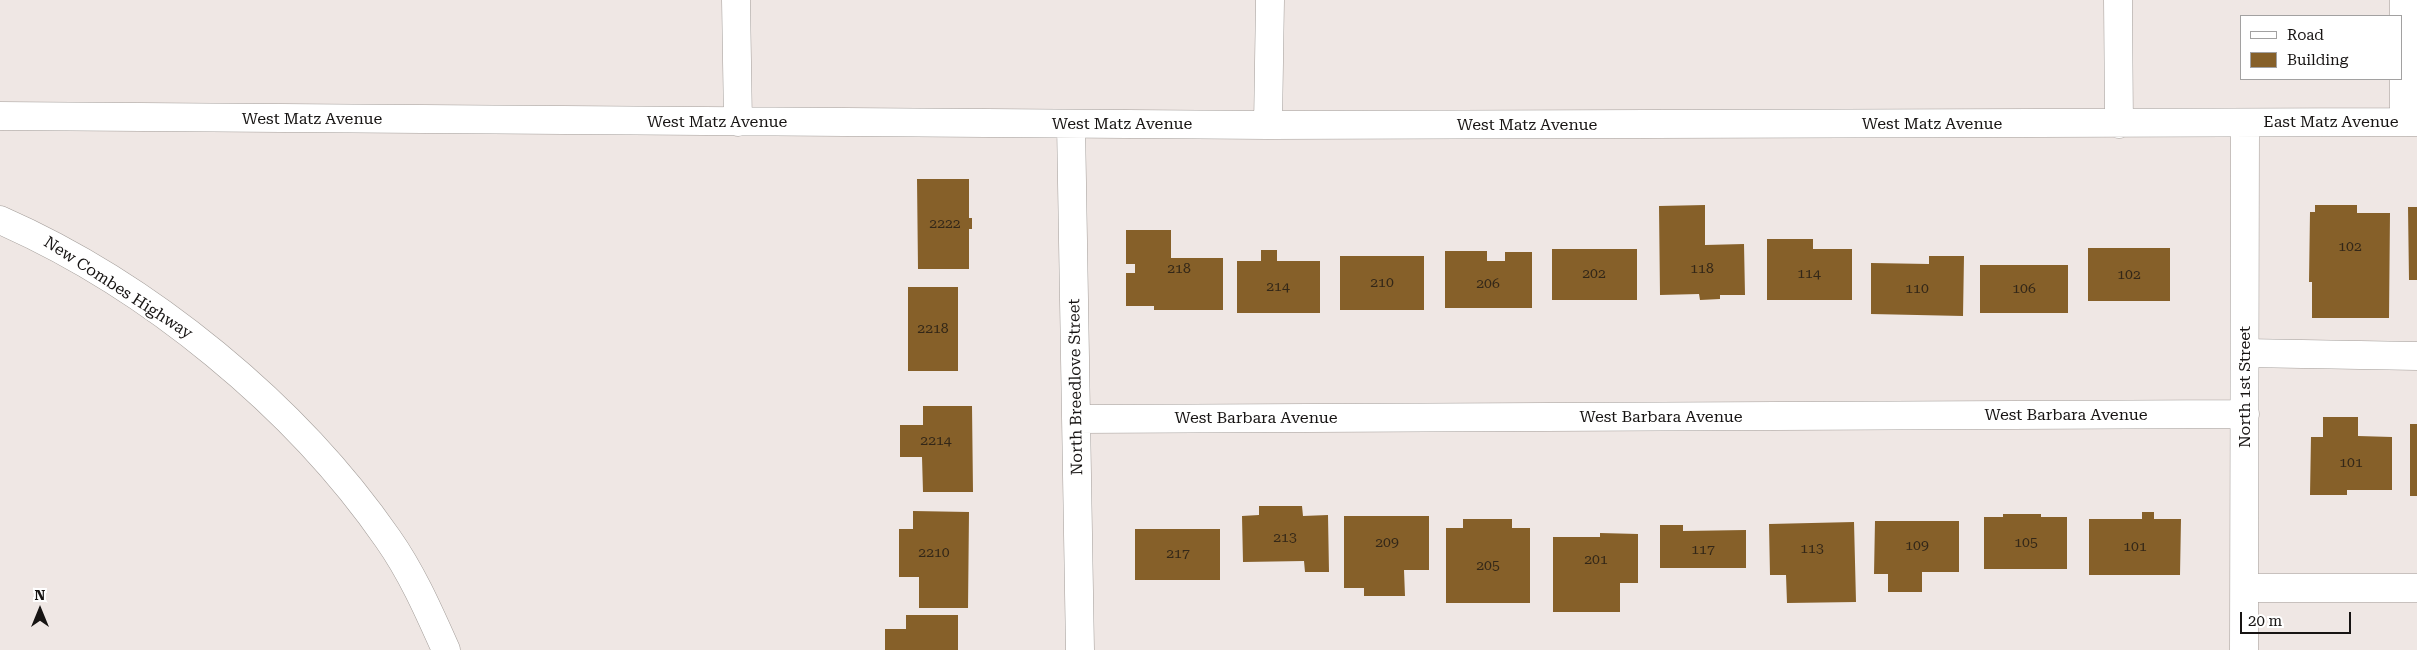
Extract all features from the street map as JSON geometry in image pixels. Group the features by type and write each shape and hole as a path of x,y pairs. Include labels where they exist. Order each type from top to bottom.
{"street":[{"path":"736,0 738,122"},
{"path":"1268,125 1270,0"},
{"path":"2118,0 2119,124"},
{"path":"2404,0 2410,122"},
{"name":"West Matz Avenue","path":"0,116 1268,125 2245,123"},
{"name":"East Matz Avenue","path":"2245,123 2410,122"},
{"name":"North 1st Street","path":"2244,650 2245,123"},
{"name":"North Breedlove Street","path":"1071,124 1080,650"},
{"name":"New Combes Highway","path":"0,220 42,238 148,303 200,341 251,384 299,432 388,540 424,603 446,650"},
{"path":"2245,353 2417,356"},
{"name":"West Barbara Avenue","path":"1076,419 2245,414"},
{"path":"2245,588 2417,588"}],"building":[{"path":"917,179 969,179 969,218 972,218 972,229 969,229 969,269 918,269"},
{"path":"1705,205 1705,245 1744,244 1745,295 1720,295 1720,299 1700,300 1699,294 1660,295 1659,206"},
{"path":"2315,205 2357,205 2357,213 2390,213 2389,318 2312,318 2312,282 2309,282 2310,212 2315,212"},
{"path":"2408,207 2417,207 2417,280 2409,280"},
{"path":"1126,230 1171,230 1171,258 1223,258 1223,310 1154,310 1154,306 1126,306 1126,273 1135,273 1135,264 1126,264"},
{"path":"1767,239 1813,239 1813,249 1852,249 1852,300 1767,300"},
{"path":"2088,248 2170,248 2170,301 2088,301"},
{"path":"1552,249 1637,249 1637,300 1552,300"},
{"path":"1261,250 1277,250 1277,261 1320,261 1320,313 1237,313 1237,261 1261,261"},
{"path":"1445,251 1487,251 1487,261 1505,261 1505,252 1532,252 1532,308 1445,308"},
{"path":"1340,256 1424,256 1424,310 1340,310"},
{"path":"1929,256 1964,256 1963,316 1871,314 1871,263 1929,264"},
{"path":"1980,265 2068,265 2068,313 1980,313"},
{"path":"908,287 958,287 958,371 908,371"},
{"path":"923,406 972,406 973,492 923,492 922,457 900,457 900,425 923,425"},
{"path":"2323,417 2358,417 2358,436 2392,437 2392,490 2347,490 2347,495 2310,495 2311,437 2323,437"},
{"path":"2410,424 2417,424 2417,496 2410,496"},
{"path":"1259,506 1302,506 1303,516 1328,515 1329,572 1305,572 1304,561 1243,562 1242,516 1259,515"},
{"path":"913,511 969,512 968,608 919,608 919,577 899,577 899,529 913,529"},
{"path":"2142,512 2154,512 2154,519 2181,519 2180,575 2089,575 2089,519 2142,519"},
{"path":"2003,514 2041,514 2041,517 2067,517 2067,569 1984,569 1984,517 2003,517"},
{"path":"1344,516 1429,516 1429,570 1404,570 1405,596 1364,596 1364,588 1344,588"},
{"path":"1463,519 1512,519 1512,528 1530,528 1530,603 1446,603 1446,528 1463,528"},
{"path":"1875,521 1959,521 1959,572 1922,572 1922,592 1888,592 1888,574 1874,574"},
{"path":"1854,522 1856,602 1787,603 1786,575 1770,575 1769,524"},
{"path":"1660,525 1683,525 1683,531 1746,530 1746,568 1660,568"},
{"path":"1135,529 1220,529 1220,580 1135,580"},
{"path":"1600,533 1638,534 1638,583 1620,583 1620,612 1553,612 1553,537 1600,537"},
{"path":"906,615 958,615 958,650 885,650 885,629 906,629"}]}
